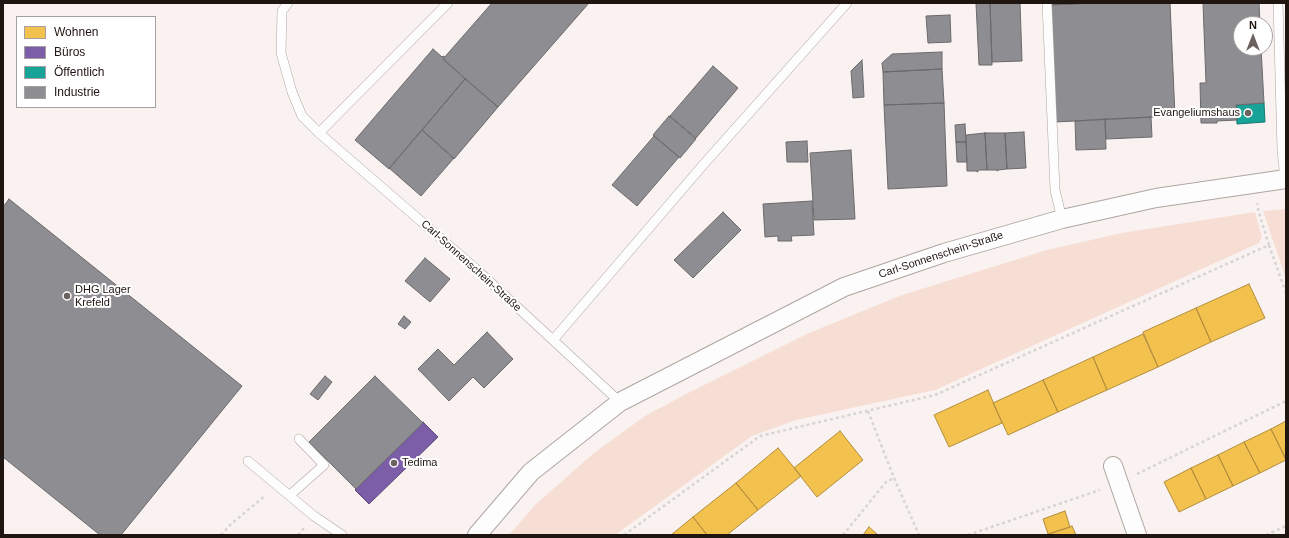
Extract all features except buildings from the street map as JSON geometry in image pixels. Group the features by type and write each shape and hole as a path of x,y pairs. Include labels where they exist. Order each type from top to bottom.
{"street":[{"name":"Carl-Sonnenschein-Straße","path":"477,535 531,472 620,402 844,287 944,253 1062,219 1156,198 1286,179"},
{"path":"1113,466 1137,535"}],"lane":[{"name":"Carl-Sonnenschein-Straße","path":"288,3 282,11 281,53 292,92 302,116 319,133 476,268 620,402"},
{"path":"319,133 448,3"},
{"path":"553,340 703,164 846,3"},
{"path":"1046,3 1055,190 1062,219"},
{"name":"Carl-Sonnenschein-Straße","path":"1278,3 1282,150 1286,179"},
{"path":"290,495 324,465 299,439"},
{"path":"248,461 314,516 342,535"}],"path":[{"path":"1254,183 1259,213 1286,293"},
{"path":"624,535 760,436 935,395 1269,244"},
{"path":"968,535 1119,483 1286,401"},
{"path":"868,411 918,535"},
{"path":"843,535 886,482 894,478"},
{"path":"221,535 231,524 277,486"},
{"path":"1266,535 1286,526"}],"shaded area":[{"path":"1286,209 1286,279 1263,211"},
{"path":"1255,212 1262,237 1259,243 935,390 796,420 752,436 615,535 509,535 536,504 594,453 645,416 809,333 902,295 1047,250 1122,233"}],"place":[{"name":"Evangeliumshaus","path":"1248,113"},
{"name":"DHG Lager Krefeld","path":"67,296"},
{"name":"Tedima","path":"394,463"}]}
